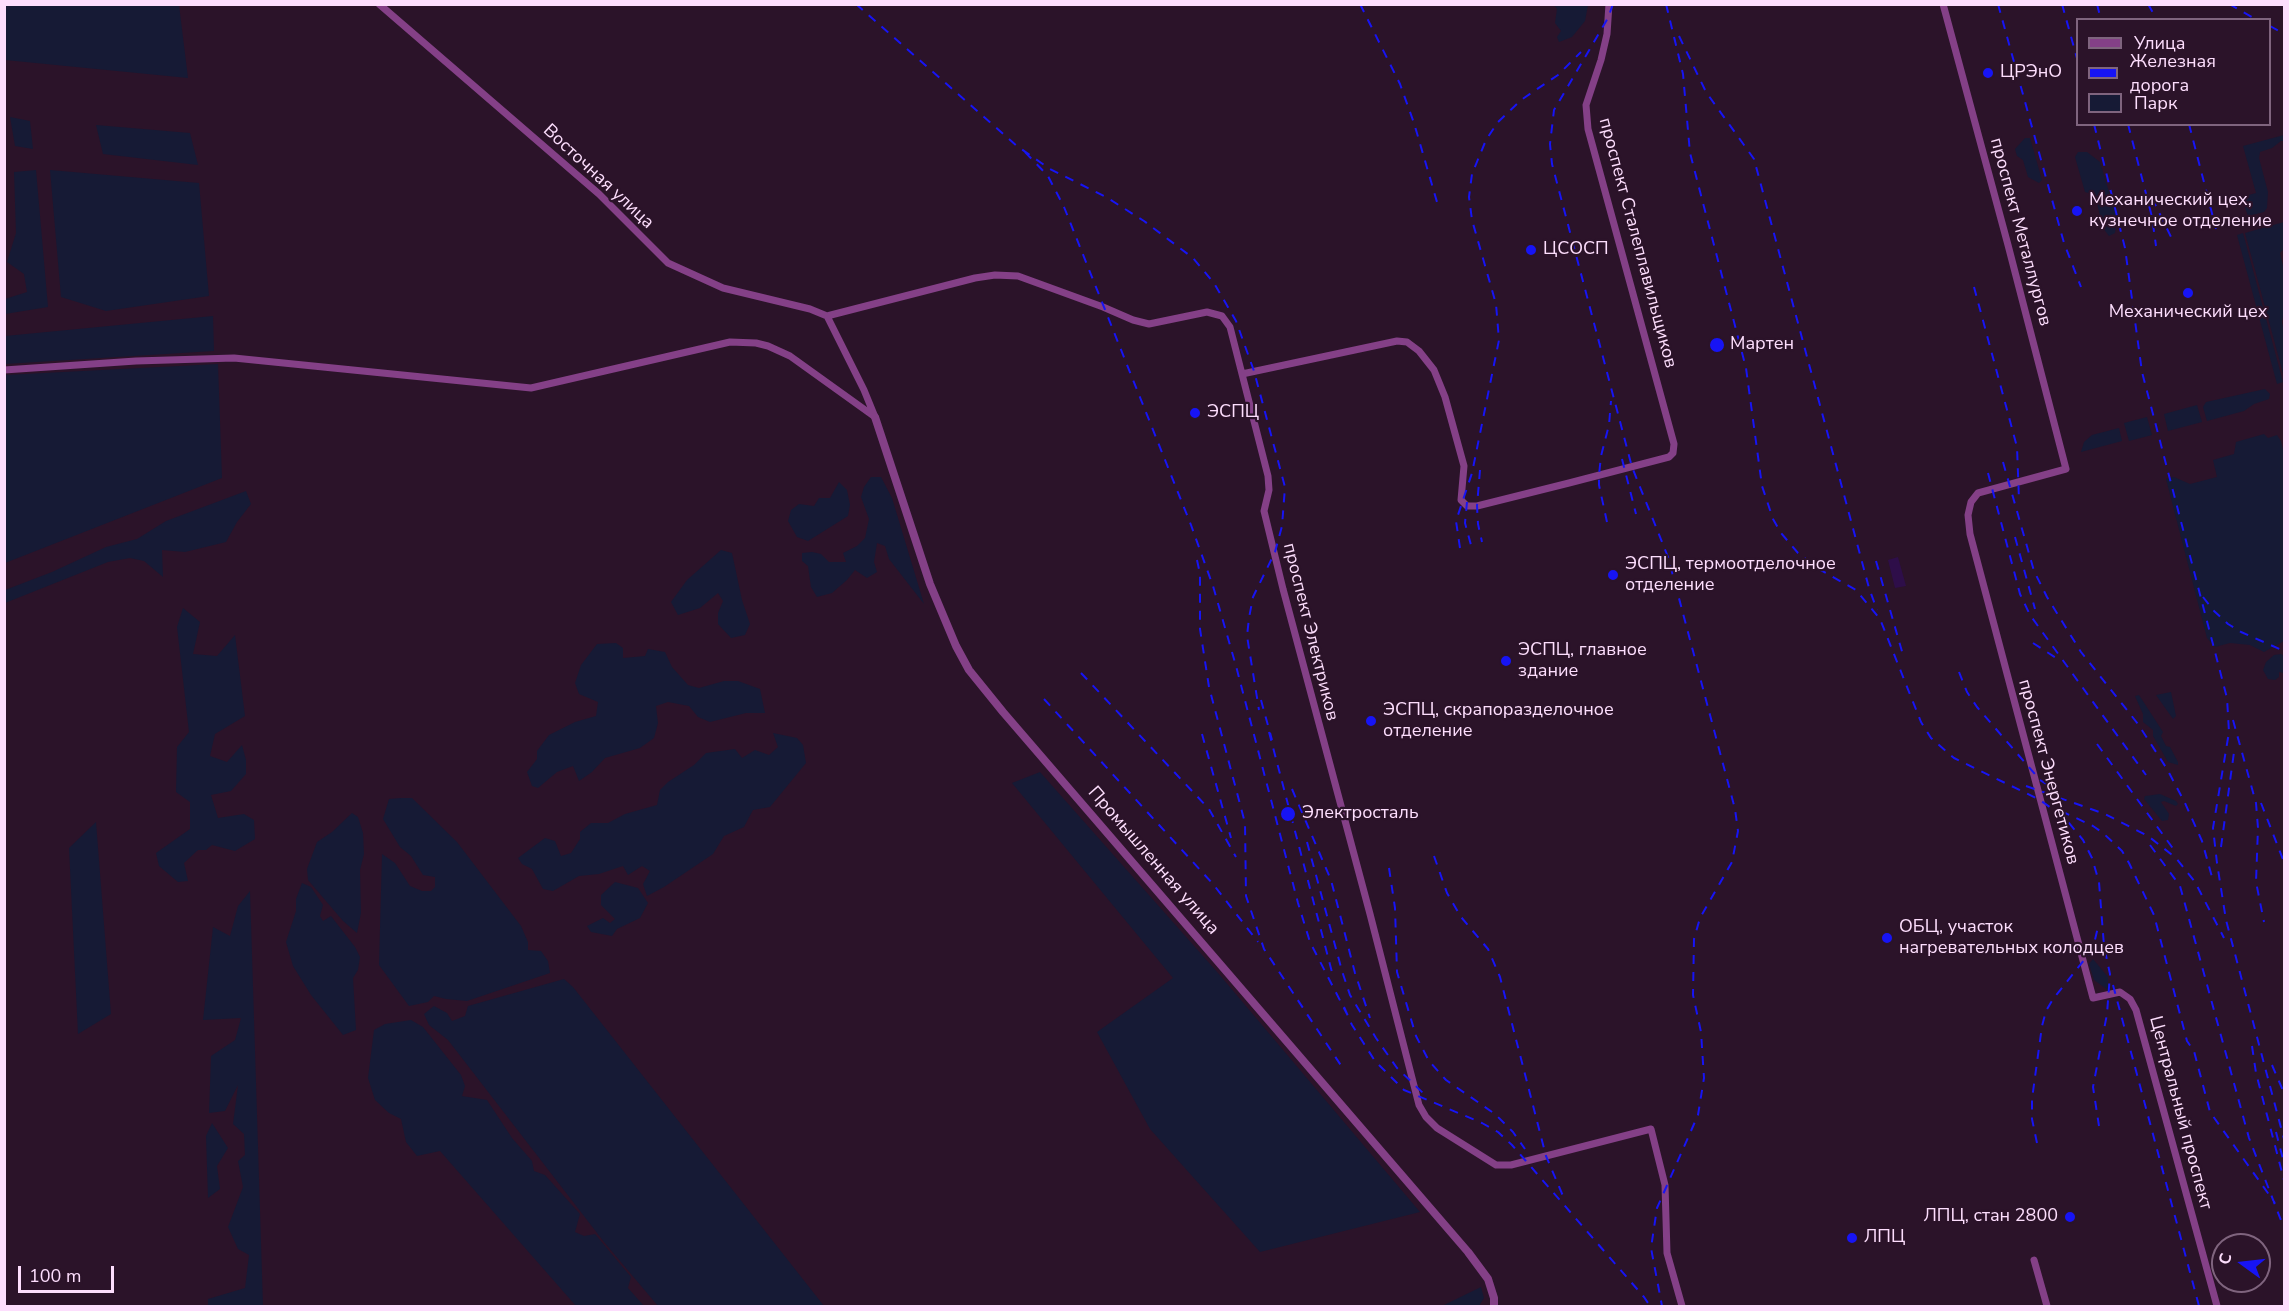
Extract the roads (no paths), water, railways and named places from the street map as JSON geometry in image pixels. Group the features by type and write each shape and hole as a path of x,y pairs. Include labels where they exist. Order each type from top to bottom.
{"street":[{"name":"Восточная улица","path":"379,4 599,194 668,263 723,288 810,309 827,316"},
{"name":"проспект Сталеплавильщиков","path":"1242,374 1398,341 1407,342 1419,351 1434,370 1445,397 1464,466 1461,500 1467,506 1477,506 1569,483 1669,457 1674,453 1674,444 1588,129 1586,105 1601,60 1607,33 1609,4"},
{"name":"проспект Металлургов","path":"1943,4 2066,469 1978,493 1971,502 1968,515"},
{"name":"проспект Электриков","path":"827,316 975,278 995,275 1018,276 1149,324 1207,312 1222,316 1230,327 1268,476 1269,490 1264,511 1277,566 1419,1105 1426,1117 1437,1128 1496,1165 1511,1165 1651,1129 1665,1185 1667,1253 1682,1306"},
{"name":"Промышленная улица","path":"827,316 875,417 930,584 956,646 969,670 1468,1252 1488,1279 1494,1306"},
{"path":"4,370 136,361 234,358 531,388 730,342 756,343 768,345 790,356 875,417"},
{"name":"проспект Энергетиков","path":"1968,515 1970,534 2093,998 2120,992 2130,999"},
{"name":"Центральный проспект","path":"2130,999 2139,1021 2217,1306"},
{"path":"2034,1260 2047,1306"}],"railway":[{"path":"856,4 1017,146 1050,169 1106,197 1144,221 1193,258 1214,283 1236,321 1254,371 1285,487 1282,526 1275,552 1253,597 1249,618 1247,636 1259,710"},
{"path":"1360,4 1400,84 1437,202"},
{"path":"1613,4 1608,18 1554,110 1550,144 1552,164 1632,467 1668,557 1735,809 1738,831 1732,862 1700,918 1694,939 1693,995 1701,1032 1704,1078 1698,1115 1657,1208 1651,1248 1662,1306"},
{"path":"1666,4 1683,74 1690,153 1746,368 1762,486 1773,519 1781,533 1798,553 1817,568 1856,590 1880,619 1921,722 1931,738 1954,758 2040,800 2065,818 2083,840 2092,858 2099,882 2104,946 2110,974 2107,1014 2093,1087 2099,1126"},
{"path":"1998,4 2064,243 2081,287"},
{"path":"2062,4 2076,55"},
{"path":"2097,4 2100,18"},
{"path":"2148,4 2156,18"},
{"path":"2229,4 2254,18"},
{"path":"2271,27 2284,34"},
{"path":"1679,36 1706,92 1754,159 1869,588 1877,610"},
{"path":"1460,548 1456,521 1472,473 1499,340 1496,304 1472,220 1469,197 1472,174 1486,140 1498,122 1521,100 1558,75 1581,52"},
{"path":"2094,126 2125,248 2142,372 2227,698 2229,732 2213,828 2217,863 2226,920 2284,1139"},
{"path":"2129,126 2152,217 2156,246"},
{"path":"2190,126 2216,229"},
{"path":"1025,152 1048,176 1064,207 1191,525 1213,586 1236,666 1310,942 1347,1014"},
{"path":"2152,198 2173,241"},
{"path":"1974,287 2017,447 2019,500"},
{"path":"1607,522 1599,475 1609,425 1611,401"},
{"path":"1622,459 1636,514"},
{"path":"2003,462 2034,571 2047,597 2081,652 2138,724 2167,769 2202,841 2212,877"},
{"path":"1480,470 1477,506 1482,542"},
{"path":"1988,473 2020,594 2030,615 2146,775"},
{"path":"1467,502 1465,523 1471,545"},
{"path":"2015,537 2035,609"},
{"path":"1197,560 1200,574 1200,629 1209,687 1245,823 1246,896 1264,949 1344,1070"},
{"path":"1876,561 1903,655"},
{"path":"2203,597 2228,624 2284,651"},
{"path":"2033,643 2056,658"},
{"path":"1959,672 1967,692 1977,707 2040,780 2057,791"},
{"path":"1081,673 1209,809 1236,857"},
{"path":"1044,699 1213,884 1258,942"},
{"path":"1261,700 1272,740"},
{"path":"2233,720 2256,803 2258,828 2256,882 2264,922"},
{"path":"1269,732 1333,976"},
{"path":"1202,734 1231,838"},
{"path":"2097,744 2177,854"},
{"path":"2221,847 2234,752"},
{"path":"2026,786 2105,814 2148,836 2176,858 2195,882 2224,938"},
{"path":"1292,789 1331,880 1355,973 1370,1018"},
{"path":"2261,803 2284,862"},
{"path":"2061,811 2103,833 2122,851 2129,863 2154,915 2187,1041 2194,1051 2210,1112 2275,1203"},
{"path":"1307,842 1350,995 1397,1068 1423,1093"},
{"path":"2150,845 2180,886 2249,1138 2284,1228"},
{"path":"1434,856 1447,893 1461,917 1488,949 1500,977 1546,1156 1563,1196"},
{"path":"1389,868 1395,908 1397,972 1416,1036 1429,1061 1446,1080 1495,1114 1513,1132 1525,1149"},
{"path":"2037,1143 2032,1119 2032,1099 2046,1011 2089,954 2098,927"},
{"path":"2113,985 2199,1306"},
{"path":"1344,1007 1352,1025 1375,1061 1404,1090 1482,1123 1498,1132 1512,1145 1650,1306"},
{"path":"2252,1046 2256,1073 2284,1180"},
{"path":"2272,1065 2284,1093"},
{"path":"2276,1132 2284,1163"}],"place":[{"name":"ЦРЭнО","path":"1988,73"},
{"name":"Механический цех, кузнечное отделение","path":"2077,211"},
{"name":"ЦСОСП","path":"1531,250"},
{"name":"Механический цех","path":"2188,293"},
{"name":"Мартен","path":"1717,345"},
{"name":"ЭСПЦ","path":"1195,413"},
{"name":"ЭСПЦ, термоотделочное отделение","path":"1613,575"},
{"name":"ЭСПЦ, главное здание","path":"1506,661"},
{"name":"ЭСПЦ, скрапоразделочное отделение","path":"1371,721"},
{"name":"Электросталь","path":"1288,814"},
{"name":"ОБЦ, участок нагревательных колодцев","path":"1887,938"},
{"name":"ЛПЦ, стан 2800","path":"2070,1217"},
{"name":"ЛПЦ","path":"1852,1238"}]}
